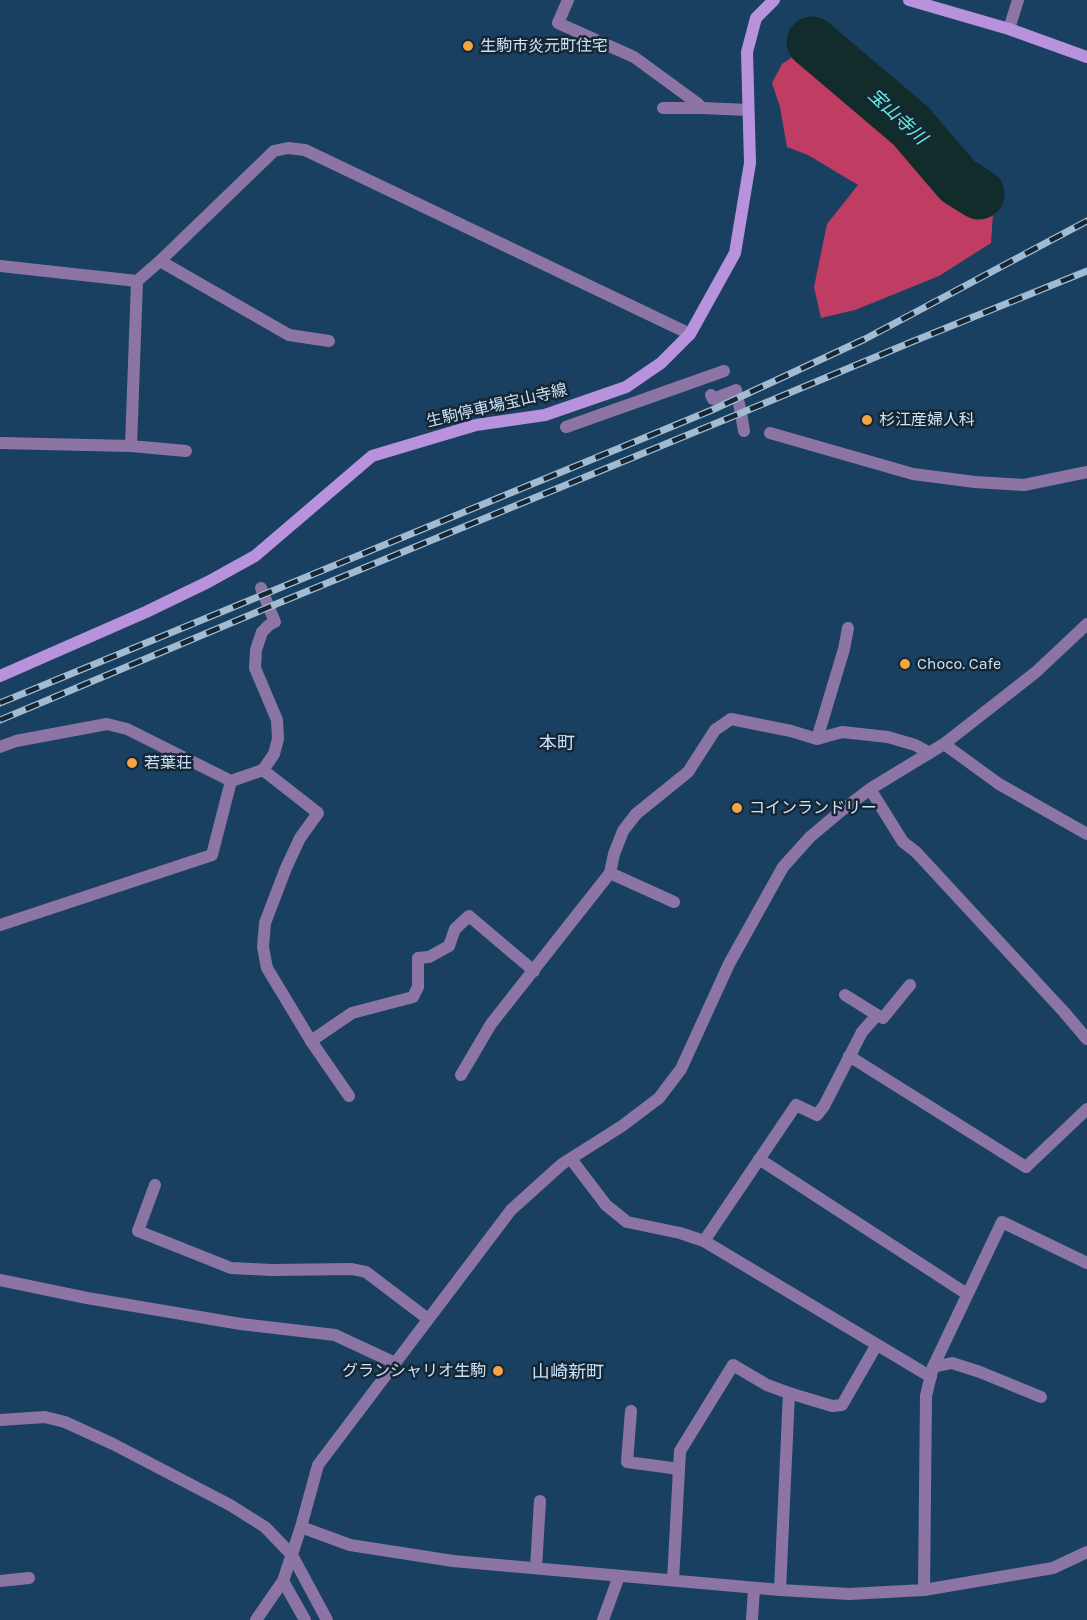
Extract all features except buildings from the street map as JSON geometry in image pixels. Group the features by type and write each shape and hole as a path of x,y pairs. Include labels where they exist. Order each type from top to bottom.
{"main road":[{"name":"生駒停車場宝山寺線","path":"0,676 146,612 261,558 372,456 476,425 545,415 626,387 661,363 690,334 735,253 750,164 747,52 756,18 774,0"},
{"path":"909,0 1009,29 1087,57"}],"street":[{"path":"568,0 558,23 634,57 702,108"},
{"path":"1009,29 1018,0"},
{"path":"663,108 748,111"},
{"path":"0,266 137,280 160,261 274,151 288,148 305,150 690,334"},
{"path":"160,261 289,335 329,341"},
{"path":"131,446 137,280"},
{"path":"566,427 724,371"},
{"path":"711,395 713,399 736,390 744,431"},
{"path":"770,433 913,474 975,482 1024,485 1087,472"},
{"path":"0,443 131,446 186,451"},
{"path":"0,747 16,741 107,724 128,729 231,781 263,770 274,754 278,739 278,720 255,668 256,650 262,632 275,622 261,588"},
{"path":"256,1620 283,1581 318,1465 511,1210 561,1164 622,1126 659,1098 681,1069 729,964 783,867 810,837 870,789 944,744 1036,672 1087,624"},
{"path":"817,739 848,628"},
{"path":"461,1075 491,1024 610,873 623,831 636,814 688,772 716,730 731,719 791,731 817,739 842,732 888,737 915,745 930,753"},
{"path":"944,744 999,784 1087,834"},
{"path":"263,770 318,813 300,838 285,868 265,923 263,947 267,968 311,1041 349,1096"},
{"path":"0,925 212,855 231,781"},
{"path":"870,789 903,842 916,852 1064,1012 1087,1040"},
{"path":"610,873 674,902"},
{"path":"311,1041 352,1013 413,997 418,987 418,958 429,957 449,946 455,929 470,916 534,970"},
{"path":"845,995 883,1018 910,985"},
{"path":"704,1241 796,1105 817,1115 824,1106 862,1032 877,1015"},
{"path":"849,1056 1026,1167 1087,1109"},
{"path":"571,1159 606,1205 627,1222 680,1233 704,1241 876,1346 932,1372 952,1363 1041,1397"},
{"path":"759,1159 967,1294"},
{"path":"155,1185 138,1231 231,1268 352,1269 366,1272 428,1319"},
{"path":"924,1590 926,1396 932,1372 1002,1222 1087,1263"},
{"path":"0,1280 87,1298 241,1324 335,1335 395,1364"},
{"path":"673,1580 680,1451 733,1365 767,1385 831,1406 842,1405 876,1346"},
{"path":"780,1590 789,1393"},
{"path":"631,1410 627,1462 678,1471"},
{"path":"0,1420 45,1417 65,1422 113,1444 230,1505 265,1527 292,1555 327,1620"},
{"path":"536,1568 540,1501"},
{"path":"301,1527 350,1545 453,1561 754,1588 849,1594 924,1590 1053,1568 1087,1552"},
{"path":"603,1620 619,1576"},
{"path":"0,1581 28,1578"},
{"path":"283,1581 305,1620"},
{"path":"752,1620 754,1588"}],"shaded area":[{"path":"804,49 835,68 884,110 963,148 994,199 991,243 939,276 855,310 821,318 814,287 827,224 858,185 808,155 787,147 780,107 772,83 782,64"}],"waterway":[{"name":"宝山寺川","path":"812,42 911,126 958,181 979,194"}],"railway":[{"path":"0,703 712,410 865,339 1087,221"},
{"path":"0,720 1087,271"}],"place":[{"name":"生駒市炎元町住宅","path":"468,46"},
{"name":"杉江産婦人科","path":"867,420"},
{"name":"Choco. Cafe","path":"905,664"},
{"name":"若葉荘","path":"132,763"},
{"name":"コインランドリー","path":"737,808"},
{"name":"グランシャリオ生駒","path":"498,1371"}],"district":[{"name":"本町","path":"557,744"},
{"name":"山崎新町","path":"568,1373"}]}
